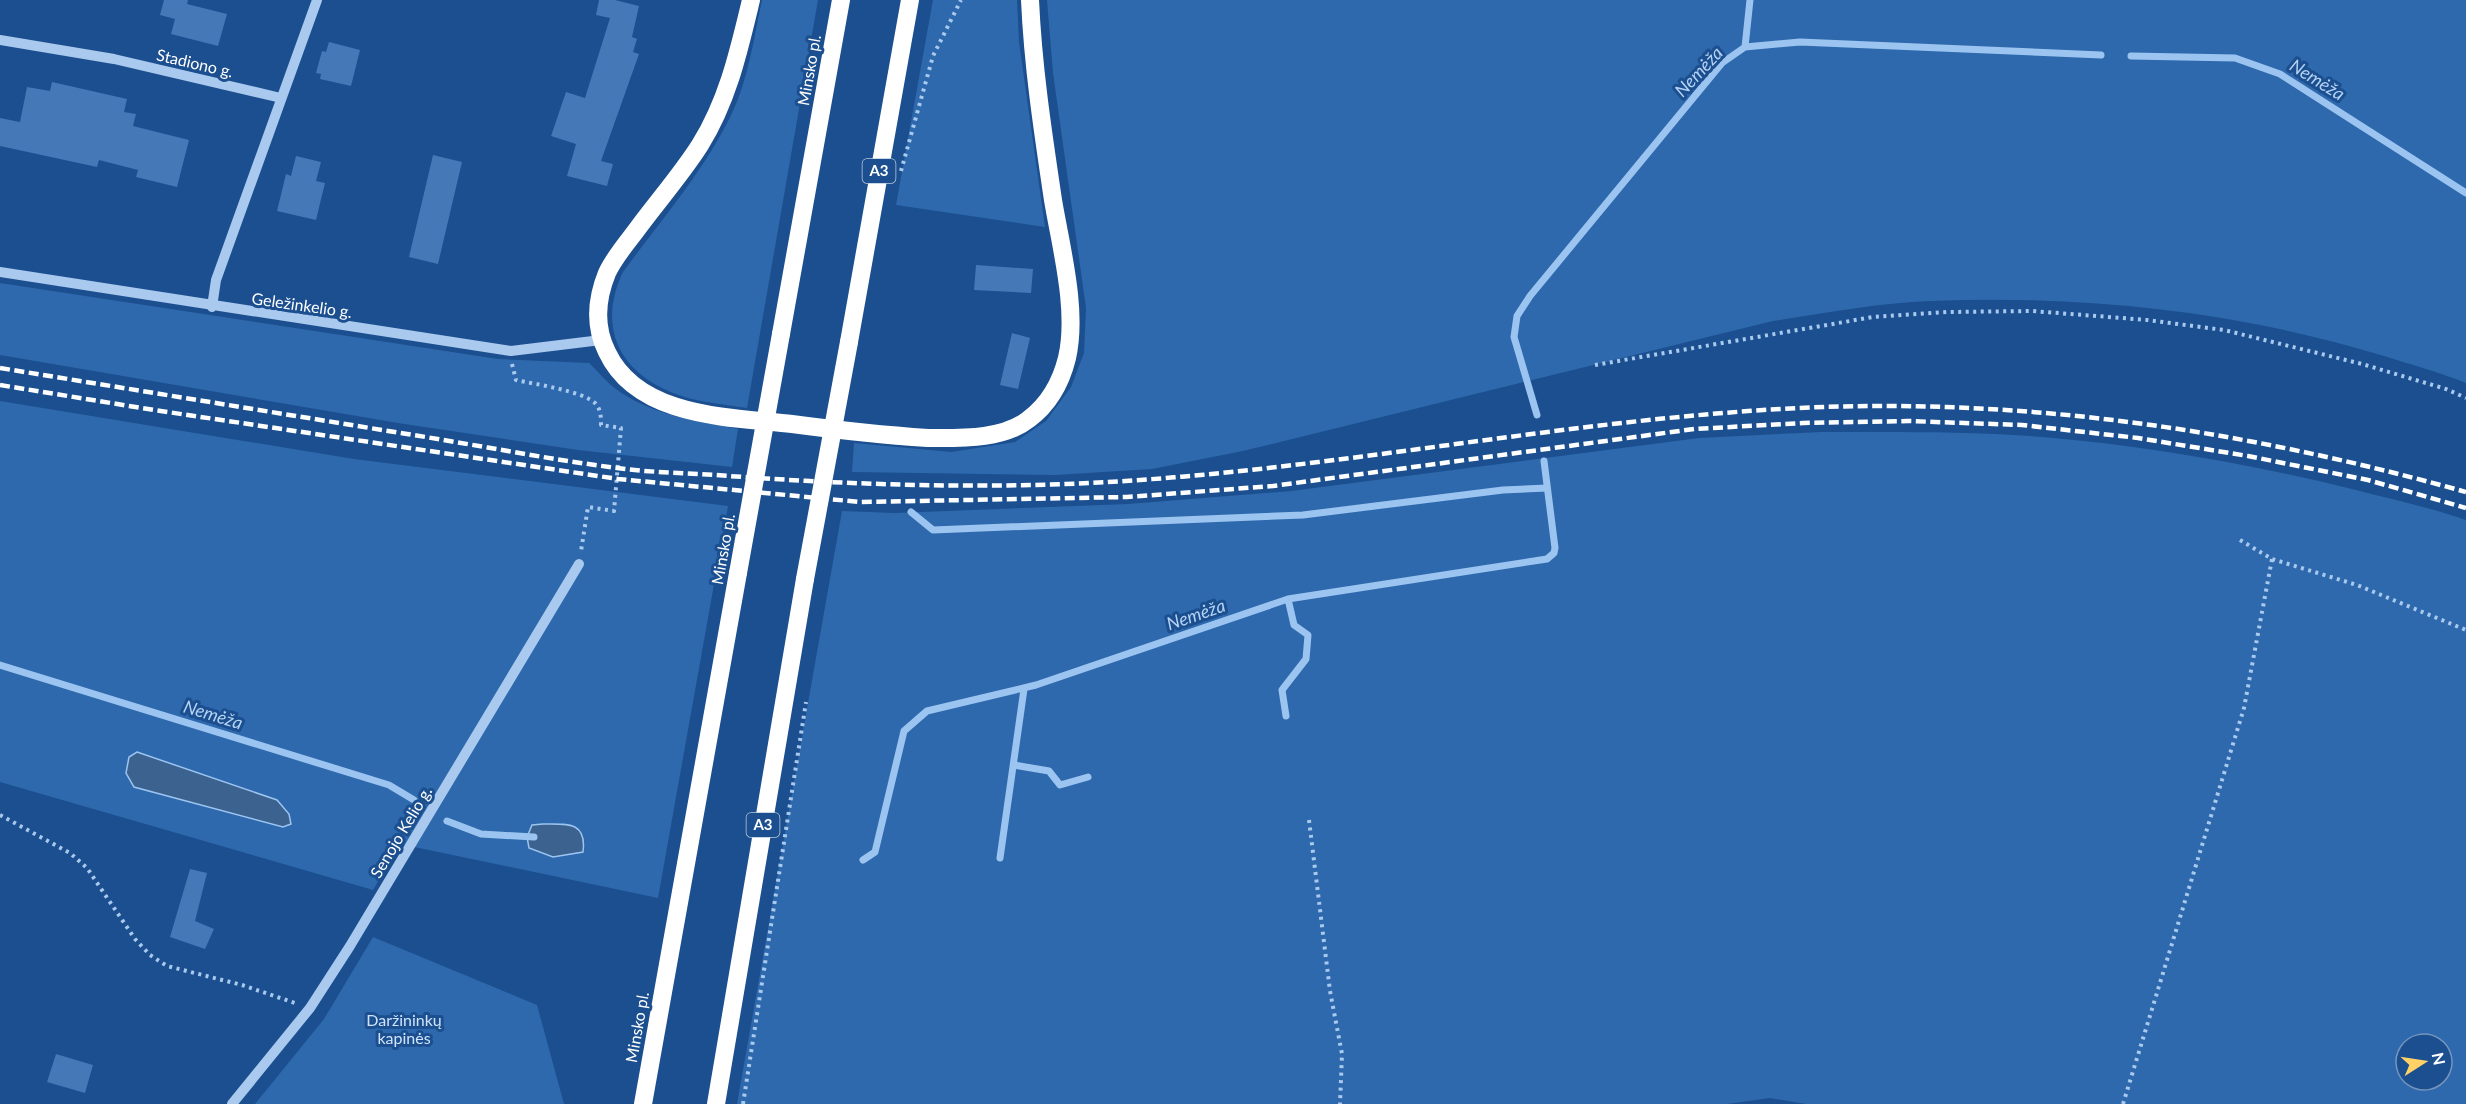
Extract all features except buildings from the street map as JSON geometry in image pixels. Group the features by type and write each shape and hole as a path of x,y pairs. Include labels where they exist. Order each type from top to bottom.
{"highway":[{"path":"751,0 731,82 705,137 620,251 608,272 598,298 597,321 601,340 612,363 630,382 648,395 675,406 721,416 928,438 958,438 1006,431 1028,421 1045,404 1058,384 1067,357 1070,322 1039,108 1030,0"},
{"name":"Minsko pl.","path":"643,1104 841,0"},
{"name":"A3","path":"716,1104 805,579 910,0"}],"street":[{"path":"212,307 216,280 317,0"},
{"name":"Stadiono g.","path":"0,40 114,59 281,98"},
{"name":"Geležinkelio g.","path":"0,272 212,307 511,351 601,340"},
{"name":"Senojo Kelio g.","path":"232,1104 310,1008 356,936 579,564"}],"path":[{"path":"900,177 933,56 960,0"},
{"path":"1595,365 1873,317 1948,312 2032,311 2146,320 2224,330 2362,364 2446,389 2466,398"},
{"path":"511,351 513,374 516,380 586,398 595,404 601,413 601,426 621,428 614,511 588,507 579,564"},
{"path":"2240,540 2272,559 2356,585 2466,630"},
{"path":"2123,1104 2244,708 2272,559"},
{"path":"743,1104 808,694"},
{"path":"0,815 70,853 87,868 135,939 150,955 167,966 242,985 310,1008"},
{"path":"1309,820 1330,991 1342,1054 1340,1104"}],"green space":[{"path":"762,0 818,0 747,408 688,398 666,390 647,379 632,366 621,351 614,334 612,315 615,294 623,272 702,166 728,121 746,75"},
{"path":"933,0 1017,0 1019,42 1045,227 896,205"},
{"path":"1047,0 2466,0 2466,383 2329,340 2216,317 2160,309 2046,301 1911,302 1773,321 1243,451 1152,469 1055,475 852,472 854,443 951,452 1015,442 1046,421 1071,387 1084,353 1086,308 1053,73"},
{"path":"0,283 498,359 589,363 612,386 644,405 674,416 738,429 732,467 578,450 398,423 0,355"},
{"path":"0,401 354,459 728,506 658,898 400,844 373,890 0,782"},
{"path":"1821,432 1988,434 2082,441 2199,457 2314,480 2409,503 2466,520 2466,1104 1806,1104 1770,1098 1727,1104 737,1104 842,511 895,513 1128,504 1291,491 1699,438"},
{"name":"Daržininkų kapinės","path":"373,937 537,1005 564,1104 255,1104 324,1019"}],"shaded area":[{"path":"137,752 277,800 289,814 291,824 283,827 134,787 126,773 129,757"},
{"path":"532,825 574,826 582,835 583,852 553,857 529,848 527,837"}],"waterway":[{"path":"1745,47 1750,0"},
{"name":"Nemėža","path":"1537,415 1514,337 1517,316 1530,296 1722,63 1745,47 1800,42 2101,55"},
{"name":"Nemėža","path":"2131,56 2235,58 2280,74 2466,193"},
{"name":"Nemėža","path":"863,860 875,852 904,731 927,711 1036,685 1288,599 1547,559 1554,553 1555,548 1544,461"},
{"path":"911,512 933,530 1303,515 1503,490 1547,488"},
{"path":"1286,716 1282,690 1306,659 1308,635 1294,625 1288,599"},
{"name":"Nemėža","path":"0,665 389,785 414,800"},
{"path":"1000,858 1024,689"},
{"path":"1014,765 1049,771 1060,785 1088,777"},
{"name":"Nemėža","path":"447,821 481,834 534,837"}],"railway":[{"path":"0,368 591,464 645,471 813,481 981,486 1158,479 1250,470 1707,414 1799,408 1884,406 1969,408 2136,423 2302,452 2384,470 2466,492"},
{"path":"0,385 618,479 860,502 1127,497 1273,486 1694,429 1803,423 1908,421 2022,425 2138,438 2248,456 2368,480 2466,508"}]}
